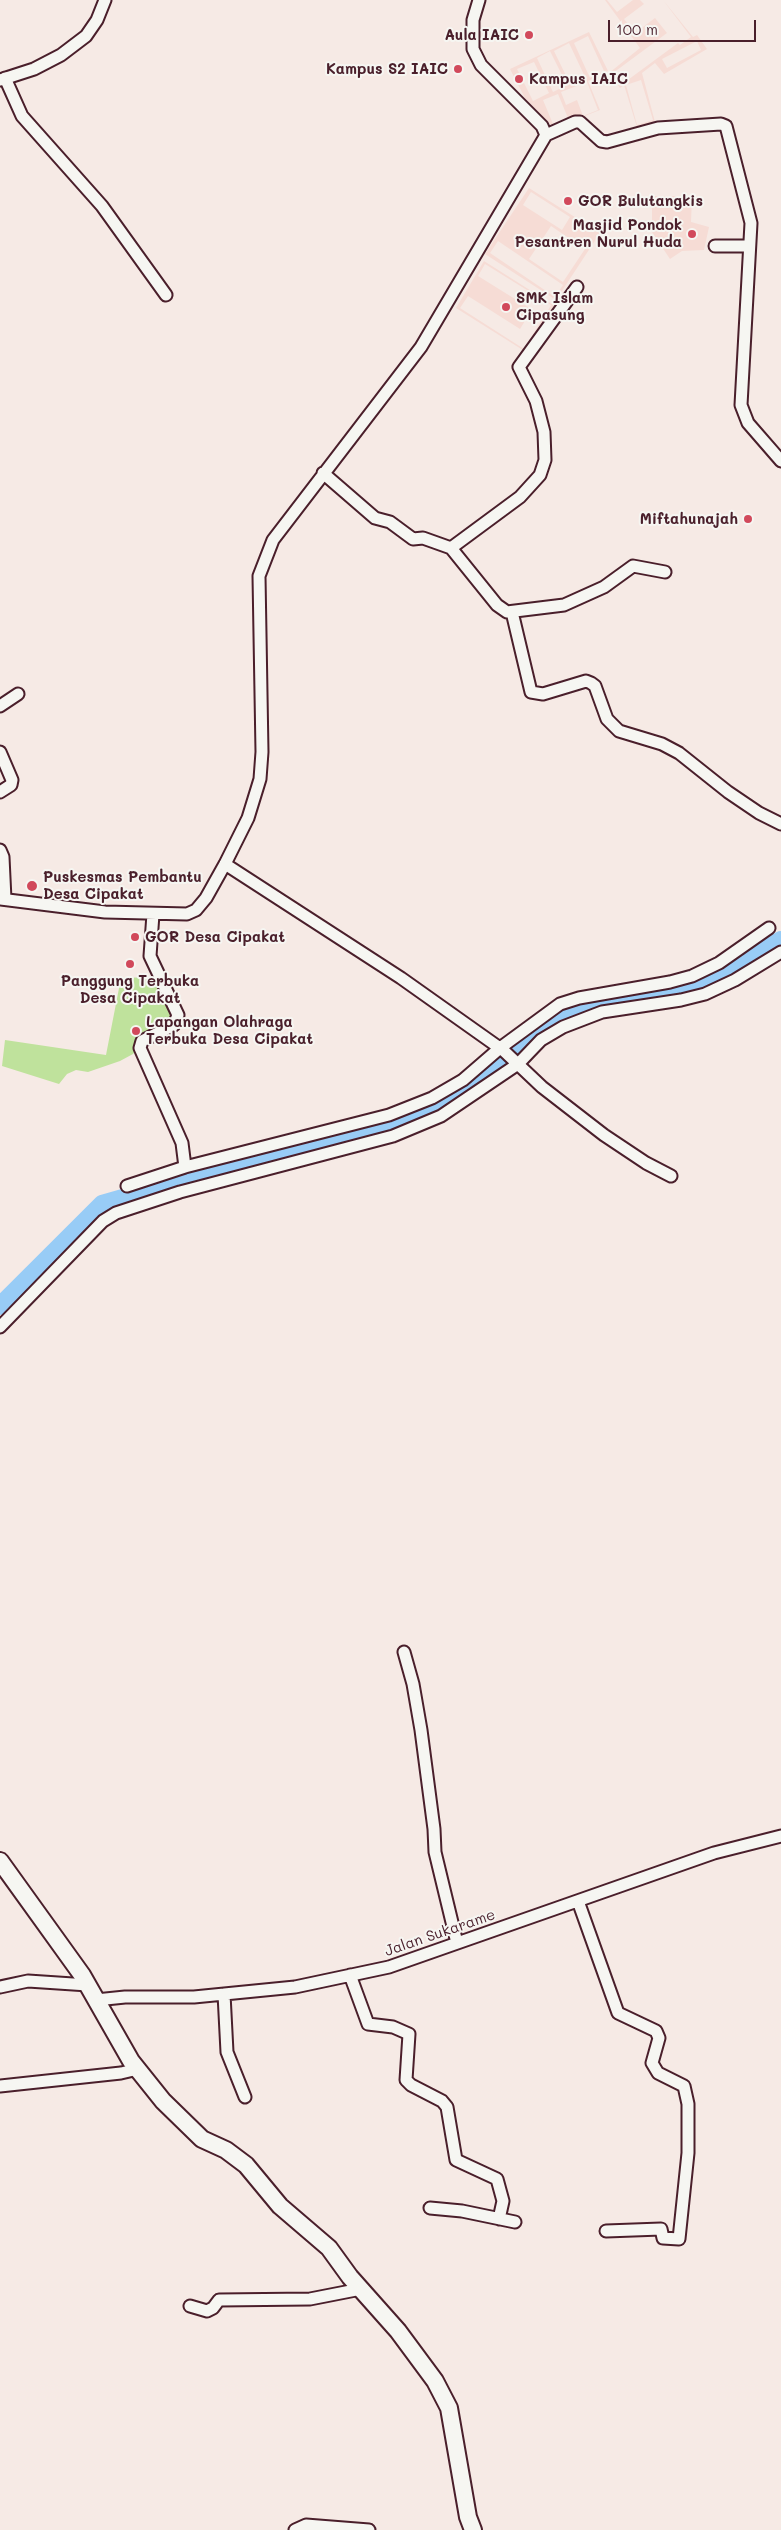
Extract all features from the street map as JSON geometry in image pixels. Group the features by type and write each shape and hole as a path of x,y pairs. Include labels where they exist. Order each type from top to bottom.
{"street":[{"path":"105,0 97,20 86,36 67,51 34,69 2,79 22,116 102,206 166,295"},
{"path":"479,0 473,20 473,49 481,64 544,130"},
{"path":"0,850 3,857 2,899 105,912 182,915 196,910 206,898 248,818 260,780 262,752 259,576 273,540 421,347 544,130 580,122 601,142 607,142 658,128 721,124 726,126 750,215 741,405 748,423 781,461"},
{"path":"715,246 749,246"},
{"path":"451,548 520,497 540,475 545,460 544,432 536,401 519,367 577,286"},
{"path":"323,473 375,518 390,522 413,539 423,538 451,548 497,605 507,612 564,605 604,587 633,566 665,572"},
{"path":"512,612 531,692 543,694 586,681 591,682 595,686 608,719 620,731 662,744 679,753 728,792 759,813 781,824"},
{"path":"0,706 18,694"},
{"path":"0,752 12,780 8,788 0,792"},
{"path":"225,864 401,978 502,1049 542,1087 604,1135 646,1163 670,1176"},
{"path":"153,914 150,956 178,1015 174,1025 142,1041 140,1048 182,1143 185,1167"},
{"path":"126,1186 173,1173 185,1167 389,1115 432,1098 463,1080 560,1004 579,998 670,982 692,976 719,963 769,928"},
{"path":"0,1327 103,1221 116,1212 179,1190 393,1136 440,1116 516,1062 541,1040 578,1020 602,1012 681,1000 705,994 735,980 781,952"},
{"path":"173,1173 179,1190"},
{"path":"404,1652 413,1684 421,1730 434,1829 435,1852 457,1943"},
{"name":"Jalan Sukarame","path":"96,2000 124,1997 194,1997 295,1987 389,1967 714,1852 781,1836"},
{"path":"0,1861 88,1985 138,2069 163,2101 190,2129 246,2165 280,2206 328,2248 398,2331 442,2391 449,2408 468,2517 473,2530"},
{"path":"578,1901 618,2013 656,2031 659,2038 652,2063 658,2073 684,2086 688,2104 688,2153 679,2239 663,2238 661,2230 606,2231"},
{"path":"350,1975 368,2024 393,2027 409,2034 406,2080 411,2085 442,2101 447,2107 456,2160 497,2179 503,2200 499,2219"},
{"path":"0,1986 28,1981 88,1985"},
{"path":"224,1994 227,2052 245,2097"},
{"path":"0,2086 121,2073 138,2069"},
{"path":"430,2208 515,2222"},
{"path":"190,2306 207,2311 213,2308 219,2300 310,2299 361,2289"},
{"path":"295,2530 306,2524 369,2530"}],"shaded area":[{"path":"605,0 617,12 633,0 640,0 644,4 624,19 635,33 655,18 667,33 613,73 621,85 678,43 680,45 691,37 663,0 693,37 697,35 707,49 664,74 655,63 642,73 655,122 637,127 624,85 620,88 609,73 640,48","holes":["697,41 701,50 667,68 662,59","641,80 653,120 637,125 626,85"]},
{"name":"Kampus IAIC","path":"589,32 608,71 588,81 600,110 554,128 525,98 510,69","holes":["588,36 604,71 590,78 574,43","569,43 586,79 571,86 554,51","550,51 567,85 553,92 537,58","534,62 549,93 533,101 517,69","587,82 598,110 583,116 577,100 566,105 561,92","558,94 568,118 553,124 543,100"]},
{"path":"529,188 600,233 556,300 485,254","holes":["531,192 570,217 562,230 523,205","551,226 585,249 563,282 529,259","498,241 563,285 555,297 490,253"]},
{"path":"652,196 692,196 691,222 709,227 704,250 682,251 670,259 652,232"},
{"name":"SMK Islam Cipasung","path":"484,261 555,306 526,352 456,308","holes":["485,264 551,305 544,317 478,276","468,296 520,329 531,311 543,318 524,349 460,308"]}],"green space":[{"name":"Lapangan Olahraga Terbuka Desa Cipakat","path":"151,977 177,1021 142,1043 133,1054 120,1061 88,1072 76,1070 67,1074 59,1084 2,1066 5,1040 106,1055 121,978"}],"waterway":[{"path":"0,1306 102,1204 441,1107 566,1011 588,1004 698,987 717,979 781,940"}],"place":[{"name":"Aula IAIC","path":"529,35"},
{"name":"Kampus S2 IAIC","path":"458,69"},
{"name":"Kampus IAIC","path":"519,79"},
{"name":"GOR Bulutangkis","path":"568,201"},
{"name":"Masjid Pondok Pesantren Nurul Huda","path":"692,234"},
{"name":"SMK Islam Cipasung","path":"506,307"},
{"name":"Miftahunajah","path":"748,519"},
{"name":"Puskesmas Pembantu Desa Cipakat","path":"32,886"},
{"name":"GOR Desa Cipakat","path":"135,937"},
{"name":"Panggung Terbuka Desa Cipakat","path":"130,964"},
{"name":"Lapangan Olahraga Terbuka Desa Cipakat","path":"136,1031"}]}
